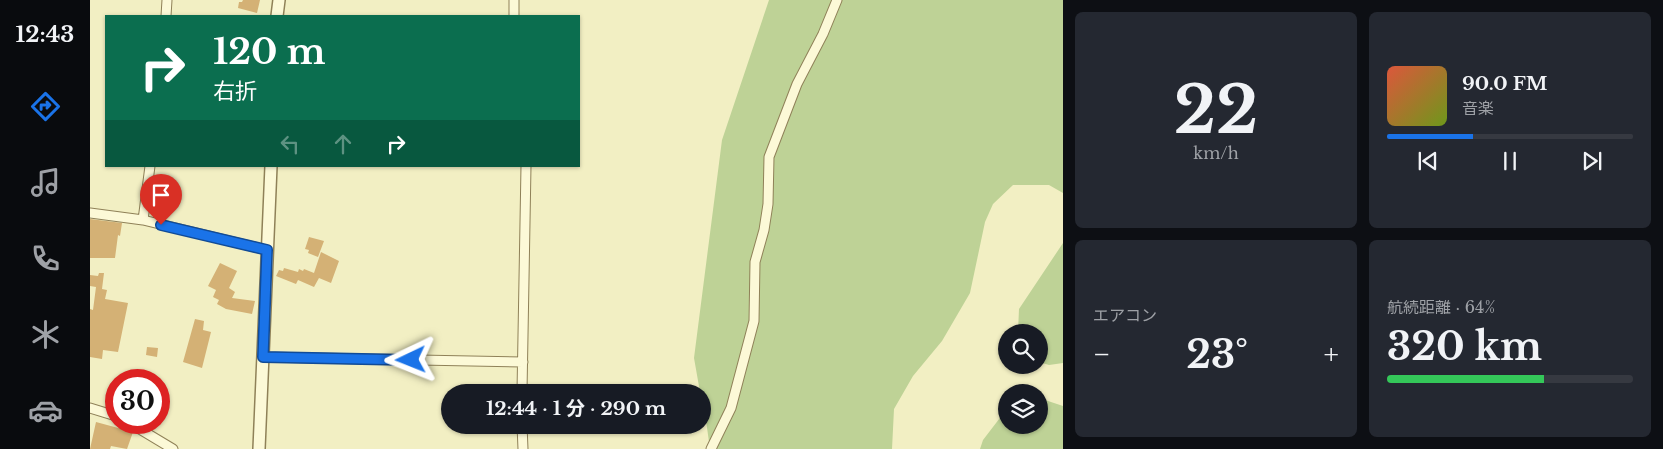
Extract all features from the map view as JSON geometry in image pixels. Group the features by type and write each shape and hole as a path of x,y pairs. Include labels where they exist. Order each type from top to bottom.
{"street":[{"path":"166,15 167,0"},
{"path":"277,15 279,0"},
{"path":"514,0 514,15"},
{"path":"711,449 731,408 754,321 755,262 764,230 768,204 769,157 797,84 823,34 837,0"},
{"path":"143,220 150,167"},
{"path":"259,449 271,167"},
{"path":"522,384 526,167"},
{"path":"90,212 143,220 267,250"},
{"path":"263,357 523,362"},
{"path":"90,408 105,413"},
{"path":"148,434 173,449"},
{"path":"522,434 522,449"}],"green space":[{"path":"769,0 1063,0 1063,193 1049,185 1013,185 993,204 985,222 970,293 942,341 913,376 894,409 892,449 710,449 708,434 711,434 711,384 699,384 694,358 722,140"},
{"path":"1063,243 1063,363 1048,365 1048,324 1018,324 1019,309"},
{"path":"1048,401 1063,406 1063,449 980,449 983,440 998,420 998,434 1048,434"}],"building":[{"path":"243,0 260,0 257,13 238,8 239,2"},
{"path":"154,183 162,185 161,190 168,192 167,197 170,198 167,208 156,206 159,193 153,192"},
{"path":"90,219 122,223 120,236 118,235 115,258 90,258"},
{"path":"309,237 324,241 318,257 308,253 309,250 305,249"},
{"path":"321,252 339,261 331,283 319,278 314,287 298,280 296,284 276,276 279,270 283,271 284,268 298,272 299,269 303,271 304,269 314,273"},
{"path":"220,263 237,271 229,288 235,292 232,298 255,301 252,314 226,309 217,304 219,300 213,297 216,290 208,286"},
{"path":"99,273 104,273 102,289 107,290 105,299 128,303 118,352 103,350 102,359 90,357 90,309 93,310 96,287 90,286 90,275 98,276"},
{"path":"195,319 204,321 203,330 211,332 202,368 183,362"},
{"path":"147,347 158,348 157,357 146,355"},
{"path":"96,422 105,424 105,434 132,434 127,449 111,446 110,449 90,449"}],"route":[{"path":"161,225 267,250 263,357 411,360"}]}
